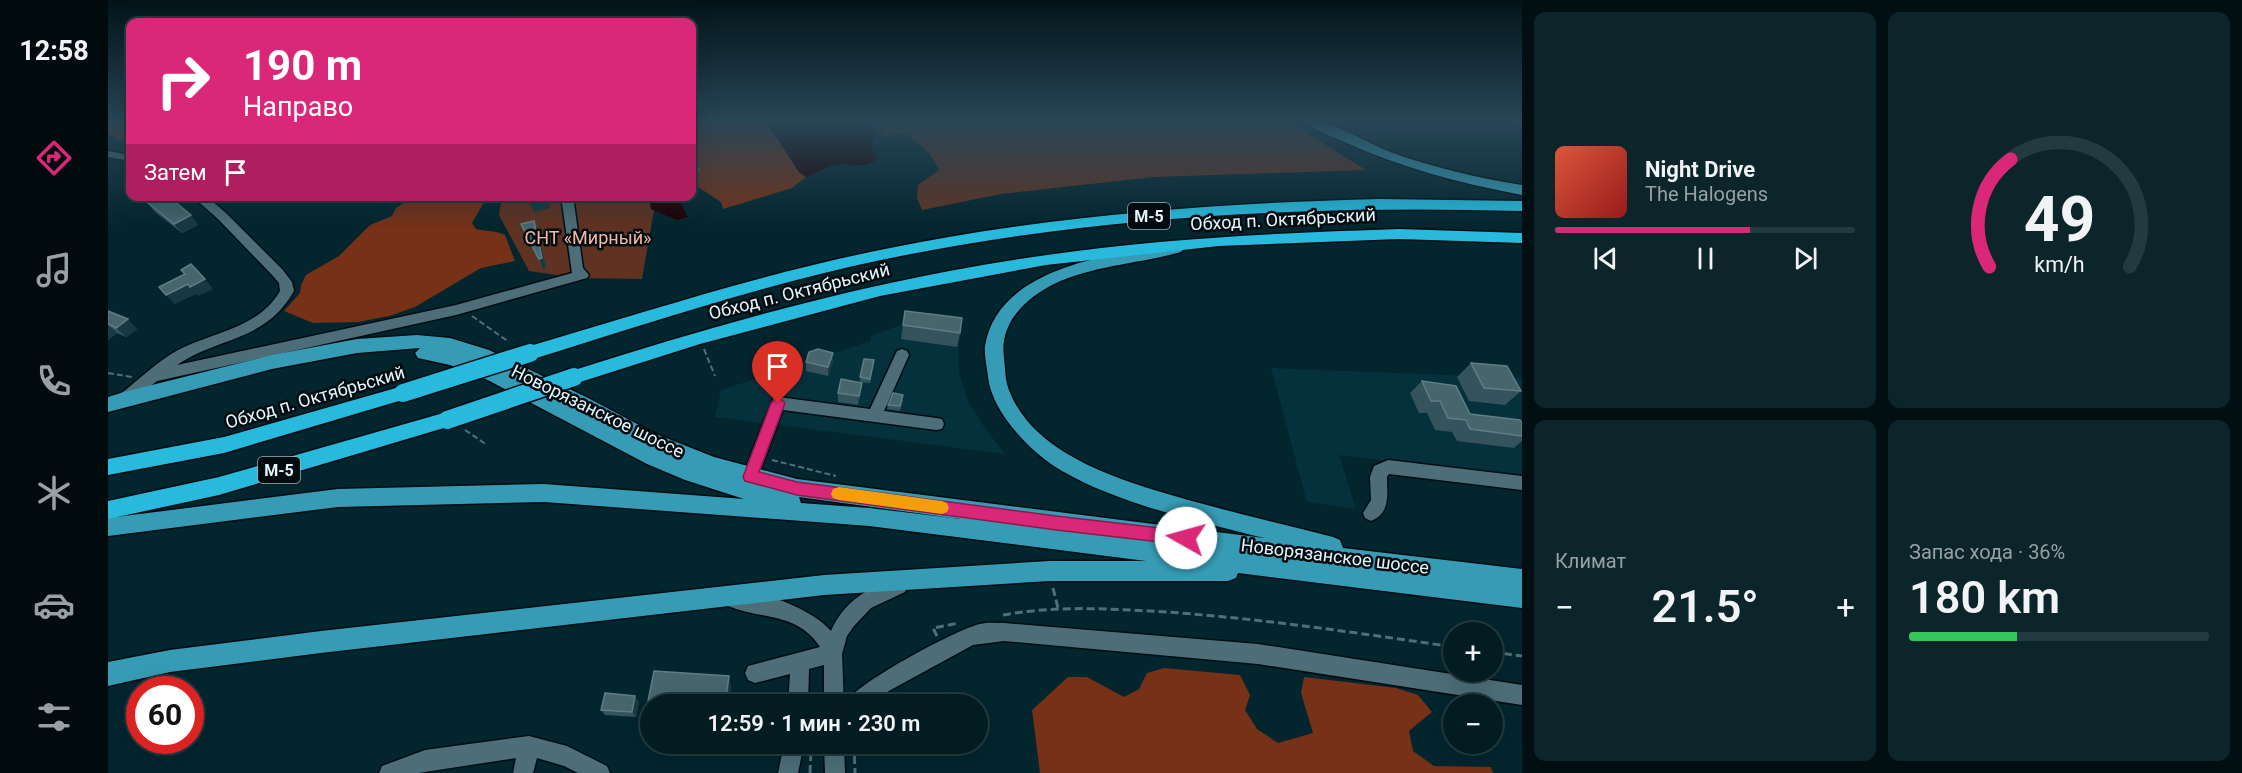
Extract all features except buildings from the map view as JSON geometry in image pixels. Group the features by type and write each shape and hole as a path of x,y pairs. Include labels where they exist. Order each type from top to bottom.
{"highway":[{"name":"Обход п. Октябрьский","path":"108,467 224,445 684,307 782,279 868,258 1039,228 1195,211 1341,204 1522,206"},
{"name":"Обход п. Октябрьский","path":"108,510 219,486 447,420 699,338 880,290 1046,260 1203,243 1399,234 1522,238"}],"main road":[{"path":"1384,156 1434,172 1522,190"},
{"path":"1203,243 1086,267 1053,276 1028,290 1011,306 999,326 993,348 994,370 1001,395 1038,442 1066,464 1100,481 1196,512 1401,564"},
{"name":"Новорязанское шоссе","path":"113,401 272,362 357,345 417,341 450,345 483,355 584,404 649,440 712,465 750,477 806,489 1056,523 1522,579"},
{"path":"108,414 271,372 358,356 410,352 439,355 473,365 637,451 678,468 753,493 869,517"},
{"path":"108,527 338,498 544,493 869,517"},
{"name":"Новорязанское шоссе","path":"869,517 1522,598"},
{"path":"108,674 170,661 824,585 1050,571 1307,572"}],"street":[{"path":"113,401 180,355 269,315 277,309 287,291 285,282 278,273 222,216 204,201"},
{"path":"152,376 456,310 582,275 577,270 568,201"},
{"path":"874,416 902,355"},
{"path":"750,477 778,403 936,423"},
{"path":"1371,513 1380,505 1382,489 1378,475 1380,471 1388,467 1522,483"},
{"path":"834,694 832,654 835,637 845,621 857,608 884,590 934,578"},
{"path":"718,598 785,610 808,620 823,632 832,654"},
{"path":"868,694 880,685 969,637 981,633 1004,632 1258,654 1522,695"},
{"path":"755,674 832,654"},
{"path":"799,694 800,662"},
{"path":"389,773 425,760 529,746 567,756 600,773"},
{"path":"523,773 529,746"},
{"path":"788,773 792,754"},
{"path":"834,754 835,773"}],"path":[{"path":"697,156 699,172"},
{"path":"485,326 530,354"},
{"path":"699,338 715,376"},
{"path":"108,373 134,378 152,376"},
{"path":"447,420 487,445"},
{"path":"1052,582 1058,608"},
{"path":"995,617 1035,609 1087,607 1251,618 1443,645"},
{"path":"1503,653 1522,656"},
{"path":"810,773 811,754"},
{"path":"854,754 855,773"}],"shaded area":[{"path":"696,156 789,156 799,172 806,177 792,188 723,209 721,202 698,187"},
{"path":"789,156 876,156 877,159 867,164 830,166 806,177 799,172"},
{"path":"407,201 485,201 472,223 476,229 505,235 515,261 481,268 415,307 389,316 358,322 313,323 284,311 300,293 306,275 339,256 370,225 392,216 396,208"},
{"path":"650,201 680,201 688,217 677,220 651,209"},
{"path":"906,323 961,331 958,352 959,372 968,402 1005,454 715,417 721,390 871,341 871,336"},
{"path":"1271,368 1522,378 1522,477 1339,455 1356,509 1307,502"},
{"path":"1164,668 1240,675 1250,695 1245,710 1257,729 1278,743 1313,733 1301,693 1304,677 1396,688 1418,695 1432,712 1409,731 1413,751 1434,766 1491,767 1493,773 1040,773 1032,710 1068,677 1087,677 1124,697 1139,689 1147,673"}],"green space":[{"path":"931,156 1344,156 1366,170 1154,177 1001,194 922,210 917,198 918,185 939,170"},
{"name":"СНТ «Мирный»","path":"501,201 652,201 654,210 642,279 577,278 529,271 499,215"}],"slow traffic":[{"path":"839,494 942,508"}],"route":[{"path":"778,403 750,477 797,488 1186,538"}]}
